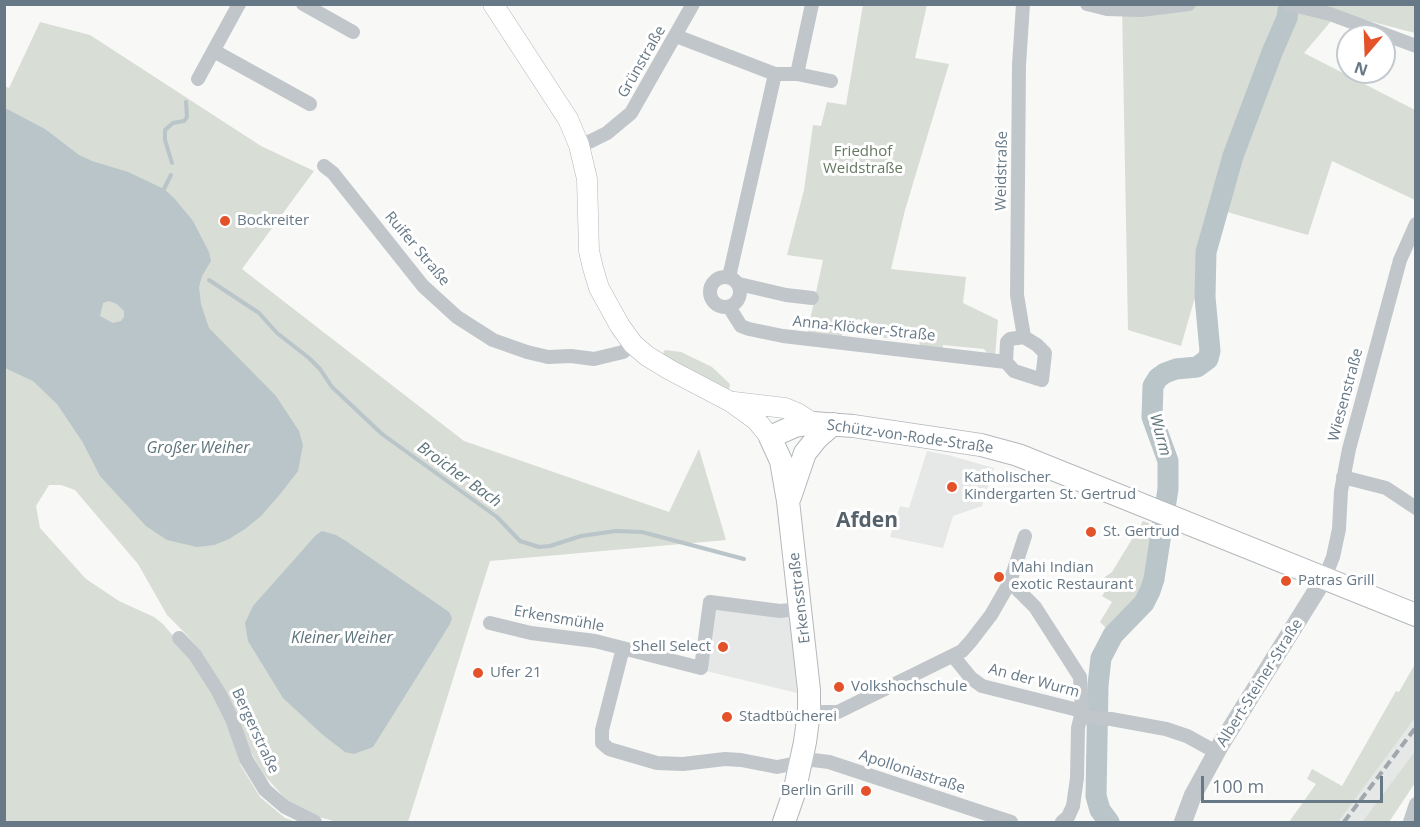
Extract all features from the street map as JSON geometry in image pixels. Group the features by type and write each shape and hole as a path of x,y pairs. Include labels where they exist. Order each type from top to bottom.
{"main road":[{"path":"493,4 568,119 579,145 587,179 592,268 609,309 633,344 647,356 731,402 756,420 770,437"},
{"path":"731,402 784,408 823,424 817,438 805,453 788,501"},
{"name":"Schütz-von-Rode-Straße","path":"770,437 795,426 823,424 981,445 1018,455 1416,615"},
{"name":"Erkensstraße","path":"770,437 781,461 788,501 808,671 809,712 802,761 784,822"}],"street":[{"path":"198,79 239,4"},
{"path":"303,4 353,32"},
{"name":"Grünstraße","path":"579,145 607,133 631,113 693,4"},
{"path":"797,74 812,4"},
{"name":"Weidstraße","path":"1023,4 1019,65 1017,295 1024,337"},
{"path":"1088,4 1107,9 1141,10 1189,4"},
{"path":"1290,4 1330,14 1416,46"},
{"path":"676,36 775,74 797,74 831,81"},
{"path":"214,51 310,104"},
{"path":"729,307 735,304 740,296 734,281 775,74"},
{"name":"Ruifer Straße","path":"324,165 333,173 423,286 457,317 493,340 548,357 571,356 594,359 623,352 633,344"},
{"name":"Wiesenstraße","path":"1324,577 1333,557 1339,529 1343,477 1396,271 1416,224"},
{"name":"Anna-Klöcker-Straße","path":"812,298 786,295 718,278 714,281 710,294 716,305 729,307 741,326 749,329 862,346 1005,362"},
{"path":"1024,337 1045,353 1042,380 1014,371 1005,362 1007,342 1010,339 1024,337"},
{"path":"1343,477 1386,488 1416,508"},
{"path":"809,712 838,712 953,656 971,641 992,615 1010,582 1025,537"},
{"name":"Albert-Steiner-Straße","path":"1183,822 1193,795 1216,752 1324,577"},
{"name":"An der Wurm","path":"1010,582 1035,607 1080,677 1085,715 1078,728 1077,778 1073,806 1068,817 1062,822"},
{"name":"Erkensmühle","path":"490,623 531,633 595,641 701,668 710,602 780,611 801,609"},
{"name":"Bergerstraße","path":"179,638 195,655 218,691 246,759 265,790 285,807 315,822"},
{"path":"623,648 602,730 602,743 609,749 657,763 683,764 725,759 777,767 802,761"},
{"name":"An der Wurm","path":"953,656 971,678 982,686 1085,715 1166,729 1187,736 1216,752"},
{"name":"Apolloniastraße","path":"802,761 829,762 988,819 1011,822"},
{"path":"1410,822 1416,804"}],"shaded area":[{"name":"Katholischer Kindergarten St. Gertrud","path":"927,451 994,468 982,506 953,516 943,548 890,537 900,506 909,508"},
{"path":"714,609 791,618 797,693 706,671"},
{"path":"1415,718 1415,751 1362,822 1337,822"}],"green space":[{"name":"Friedhof Weidstraße","path":"863,5 927,5 915,58 949,64 905,210 891,269 966,277 963,303 998,320 995,357 989,355 984,349 943,345 942,351 921,348 919,342 878,337 871,326 859,319 847,323 841,338 807,334 823,260 787,255 804,190 813,125 821,126 827,102 846,105"},
{"path":"1122,5 1415,5 1415,33 1396,28 1396,24 1380,24 1338,13 1304,53 1336,69 1336,84 1364,84 1415,110 1415,200 1332,161 1308,235 1220,210 1181,346 1128,330"},
{"path":"40,22 90,35 261,146 314,171 242,269 464,441 669,512 699,449 726,540 490,561 408,822 337,822 293,807 264,775 203,655 167,615 138,564 75,490 61,485 49,485 36,506 40,528 86,579 119,601 154,617 163,624 191,657 221,705 241,766 260,797 285,818 297,822 5,822 4,86 9,88"},
{"path":"665,350 681,352 712,367 730,384 729,390 662,355"},
{"path":"1143,521 1171,532 1163,581 1142,616 1103,658 1093,652 1109,631 1100,622 1112,602 1102,596 1106,590 1101,586"},
{"path":"1415,664 1415,718 1338,822 1289,822 1316,784 1307,779 1312,769 1342,786 1396,691 1399,692"},
{"path":"1415,751 1415,783 1389,822 1362,822"}],"water":[{"name":"Großer Weiher","path":"5,108 45,129 79,155 128,172 164,189 193,221 209,252 211,261 202,276 199,287 201,304 209,328 276,396 299,431 303,445 298,471 261,516 229,539 214,545 197,547 167,540 146,526 100,476 82,441 57,404 33,381 5,368","holes":["109,301 117,304 124,311 121,321 113,323 100,316 103,303"]},
{"name":"Kleiner Weiher","path":"322,531 346,541 449,612 452,618 373,747 354,754 345,752 323,735 283,698 248,641 245,623 253,606"}],"waterway":[{"name":"Wurm","path":"1109,822 1100,810 1096,796 1098,685 1101,658 1113,635 1144,603 1150,591 1154,579 1168,489 1168,461 1152,417 1153,386 1165,373 1176,369 1197,367 1208,359 1210,351 1205,297 1206,252 1233,156 1287,18 1289,4"},
{"path":"172,163 165,140 165,130 173,123 184,121 187,117 186,102"},
{"path":"164,189 171,175"},
{"name":"Broicher Bach","path":"209,280 259,313 277,333 309,358 332,387 382,434 497,517 520,541 539,547 550,546 581,536 616,531 642,532 744,559"},
{"name":"Broicher Bach","path":"1088,757 1097,764"}],"railway":[{"path":"1344,822 1416,727"}],"place":[{"name":"Bockreiter","path":"225,221"},
{"name":"Katholischer Kindergarten St. Gertrud","path":"952,487"},
{"name":"St. Gertrud","path":"1091,532"},
{"name":"Mahi Indian exotic Restaurant","path":"999,577"},
{"name":"Patras Grill","path":"1286,581"},
{"name":"Shell Select","path":"723,647"},
{"name":"Ufer 21","path":"478,673"},
{"name":"Volkshochschule","path":"839,687"},
{"name":"Stadtbücherei","path":"727,717"},
{"name":"Berlin Grill","path":"866,791"}],"district":[{"name":"Afden","path":"867,521"}]}
